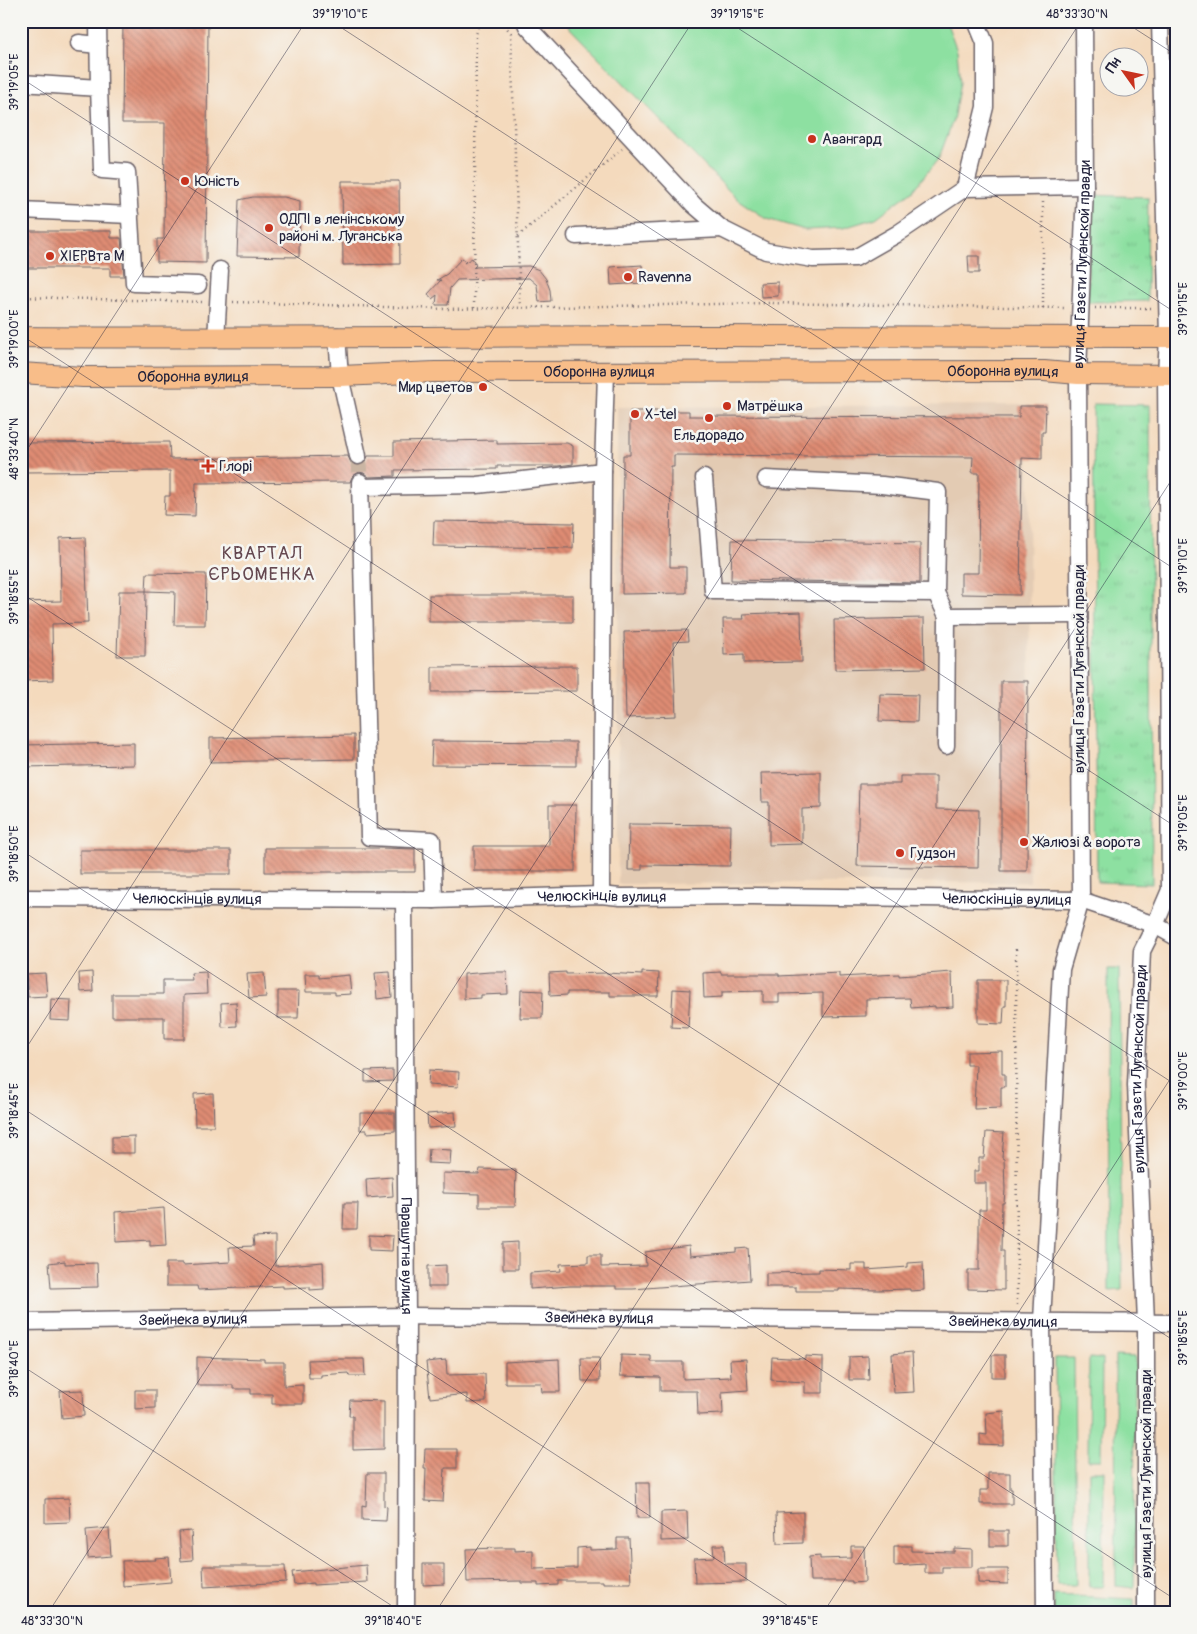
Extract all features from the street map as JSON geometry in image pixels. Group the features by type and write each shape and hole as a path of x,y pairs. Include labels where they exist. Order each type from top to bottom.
{"main road":[{"path":"21,337 216,339 337,336 1172,337"},
{"name":"Оборонна вулиця","path":"21,373 83,377 340,376 435,372 1044,371 1078,374 1171,375"}],"street":[{"path":"98,21 102,170 127,172 134,283 198,285"},
{"path":"525,21 527,26 694,205 722,229 766,251 813,259 855,258 897,234 965,188 1085,186"},
{"path":"965,188 985,107 985,43 976,21"},
{"name":"вулиця Газєти Луганской правди","path":"1045,1613 1042,1321 1061,969 1081,900 1078,374 1085,186 1084,21"},
{"name":"вулиця Газєти Луганской правди","path":"1146,1613 1146,1322 1136,1085 1142,951 1170,890 1172,337 1167,308 1169,144 1160,21"},
{"path":"79,43 98,45"},
{"path":"21,83 99,88"},
{"path":"21,210 130,215"},
{"path":"576,236 722,229"},
{"path":"216,339 220,270"},
{"path":"337,336 340,376 358,456"},
{"path":"601,895 603,471 606,372"},
{"path":"434,900 432,840 369,837 361,485 477,485 603,471"},
{"path":"704,478 713,591 936,593"},
{"path":"766,479 882,485 938,492 936,593 947,616 946,746"},
{"path":"947,616 1078,615"},
{"name":"Челюскінців вулиця","path":"21,898 434,900 601,895 620,897 752,896 1081,900 1155,925 1175,937"},
{"name":"Парашутна вулиця","path":"404,900 407,1316 406,1613"},
{"name":"Звейнека вулиця","path":"21,1322 407,1316 1176,1323"}],"path":[{"path":"474,308 476,34 481,21"},
{"path":"501,21 511,33 520,308"},
{"path":"518,236 632,140"},
{"path":"1043,187 1043,308"},
{"path":"21,297 446,309 770,303 1043,308 1167,308"},
{"path":"1175,937 1176,1025"},
{"path":"1016,949 1017,1321"}],"shaded area":[{"path":"1029,405 1030,882 618,884 617,407"}],"green space":[{"name":"Авангард","path":"563,21 946,21 957,50 960,83 953,120 939,158 912,191 876,218 843,228 805,230 767,219 737,199"},
{"path":"1088,195 1148,197 1147,301 1088,302"},
{"path":"1093,404 1150,405 1152,884 1097,882"},
{"path":"1108,969 1119,969 1122,1290 1109,1291"},
{"path":"1115,1356 1135,1357 1134,1588 1116,1586"},
{"path":"1055,1358 1074,1358 1076,1585 1057,1585"},
{"path":"1089,1358 1102,1359 1101,1460 1088,1460"},
{"path":"1089,1471 1104,1471 1103,1587 1089,1587"},
{"path":"1054,1595 1134,1599 1134,1613 1054,1613"}],"building":[{"name":"Юність","path":"123,21 208,21 206,263 157,262 157,239 164,239 165,123 122,123"},
{"path":"342,181 399,181 400,264 343,265"},
{"name":"ОДПІ в ленінському районі м. Луганська","path":"253,197 284,197 300,201 299,257 237,256 239,200"},
{"path":"21,231 111,231 111,238 121,238 124,276 110,276 110,268 21,268"},
{"path":"968,256 979,256 979,273 969,273"},
{"path":"462,258 466,261 464,263 472,258 476,265 474,267 529,266 539,270 546,279 551,301 539,302 537,285 529,278 457,280 450,288 448,305 436,305 437,295 432,299 428,294 441,280 437,280 447,274"},
{"path":"642,265 643,283 611,285 610,267"},
{"path":"778,282 778,296 761,297 760,283"},
{"path":"1019,406 1046,406 1045,432 1042,432 1042,459 1022,458 1020,595 961,594 961,573 978,573 979,473 972,473 973,457 674,455 674,467 671,467 670,567 686,567 686,593 622,594 623,455 630,455 630,411 689,411 689,416 1019,417"},
{"path":"497,440 497,444 567,443 573,446 573,464 558,466 497,466 497,469 395,470 395,476 369,477 359,472 352,477 350,482 196,483 195,516 164,515 165,496 170,496 170,471 21,472 21,443 169,442 170,459 348,456 351,463 360,466 365,463 368,456 394,456 394,442"},
{"path":"434,521 574,523 573,548 433,546"},
{"path":"85,537 88,623 52,624 53,680 21,681 21,602 61,601 60,538"},
{"path":"732,540 920,543 920,583 731,580"},
{"path":"147,573 206,574 205,625 174,625 175,592 146,591"},
{"path":"119,591 146,591 145,656 117,656"},
{"path":"429,595 573,595 573,622 429,622"},
{"path":"801,612 802,662 744,663 744,654 724,655 723,619 744,619 743,614"},
{"path":"924,618 925,668 835,670 834,620"},
{"path":"687,630 688,641 673,642 676,716 626,718 624,632"},
{"path":"577,666 577,691 432,692 432,667"},
{"path":"1001,681 1028,681 1027,871 1001,871"},
{"path":"880,694 918,695 917,722 879,721"},
{"path":"354,735 354,759 210,762 210,738"},
{"path":"432,741 576,742 576,766 431,765"},
{"path":"134,743 134,765 21,767 21,745"},
{"path":"821,772 821,808 802,809 802,844 769,845 769,802 762,802 761,773"},
{"path":"900,776 936,776 936,809 979,810 978,868 857,866 859,784 900,784"},
{"path":"549,805 576,805 575,871 474,871 474,846 549,846"},
{"path":"629,824 731,825 730,866 642,865 642,870 628,870"},
{"path":"265,848 415,849 415,872 265,872"},
{"path":"80,850 231,850 231,874 80,874"},
{"path":"92,972 93,991 80,992 79,973"},
{"path":"206,972 207,994 184,995 184,1039 164,1039 164,1017 112,1017 112,994 163,994 163,980 192,980 191,973"},
{"path":"390,972 392,997 377,999 375,973"},
{"path":"507,972 508,994 481,995 481,998 464,999 464,974"},
{"path":"566,972 566,974 606,973 642,975 642,972 659,973 658,996 610,996 610,992 567,992 567,995 550,996 549,973"},
{"path":"721,972 721,974 779,974 779,976 839,973 839,977 899,974 899,976 952,972 953,1007 911,1008 910,998 866,999 866,1016 823,1017 823,993 779,994 779,1002 763,1002 763,991 722,992 722,997 704,998 703,973"},
{"path":"45,973 47,996 28,997 26,974"},
{"path":"264,973 266,997 249,998 247,974"},
{"path":"305,974 319,974 319,978 349,975 351,994 335,995 335,992 306,992"},
{"path":"978,980 1006,980 1006,1006 1004,1006 1003,1024 978,1023"},
{"path":"673,989 690,990 688,1028 671,1027"},
{"path":"521,990 543,991 542,1018 520,1018"},
{"path":"278,991 299,991 298,1018 278,1018"},
{"path":"51,999 71,1000 70,1021 50,1020"},
{"path":"236,1002 237,1026 222,1027 221,1003"},
{"path":"1002,1051 1002,1074 1005,1074 1005,1087 1001,1087 1001,1108 974,1109 976,1065 967,1065 967,1052"},
{"path":"393,1070 393,1081 365,1082 365,1071"},
{"path":"429,1070 459,1072 458,1087 428,1085"},
{"path":"213,1093 214,1126 195,1126 194,1094"},
{"path":"455,1112 456,1126 428,1128 427,1114"},
{"path":"360,1113 395,1113 395,1131 367,1133 367,1130 360,1130"},
{"path":"986,1132 1004,1133 1002,1158 1004,1159 1005,1190 1004,1203 1002,1203 1001,1251 1004,1251 1004,1290 968,1289 968,1270 979,1270 979,1210 986,1210 986,1183 974,1183 974,1171 979,1171 979,1158 984,1158"},
{"path":"134,1136 134,1153 112,1153 112,1137"},
{"path":"429,1149 451,1150 450,1164 428,1163"},
{"path":"480,1169 516,1170 515,1207 479,1207 479,1194 443,1193 443,1173 479,1174"},
{"path":"392,1177 393,1196 367,1198 366,1179"},
{"path":"344,1203 358,1203 357,1229 343,1229"},
{"path":"164,1208 166,1245 150,1246 150,1240 116,1242 115,1212"},
{"path":"369,1235 393,1236 392,1251 369,1250"},
{"path":"275,1236 275,1266 323,1262 324,1289 310,1290 310,1287 283,1288 283,1286 198,1290 197,1286 166,1286 166,1263 183,1263 183,1265 230,1262 229,1247 254,1246 253,1237"},
{"path":"518,1242 518,1269 503,1269 503,1243"},
{"path":"689,1246 690,1256 736,1252 736,1249 748,1248 750,1280 633,1289 616,1289 616,1286 570,1286 530,1289 530,1273 561,1271 560,1264 588,1263 588,1255 601,1255 601,1267 646,1266 645,1252"},
{"path":"65,1261 65,1264 97,1263 98,1287 51,1288 49,1263"},
{"path":"923,1262 924,1290 839,1289 839,1291 796,1291 796,1287 766,1287 766,1273 819,1272 819,1269 851,1270 851,1264 866,1264 866,1270 908,1267 908,1263"},
{"path":"446,1265 446,1287 428,1287 428,1266"},
{"path":"912,1352 914,1392 894,1393 892,1354"},
{"path":"621,1355 651,1356 651,1362 683,1362 683,1379 731,1377 730,1360 746,1359 748,1390 722,1392 723,1414 698,1415 697,1391 660,1391 660,1377 620,1376"},
{"path":"992,1355 1005,1355 1005,1377 992,1377"},
{"path":"805,1356 823,1357 823,1393 805,1393 805,1382 771,1380 772,1357 805,1359"},
{"path":"868,1356 869,1380 849,1380 849,1357"},
{"path":"197,1357 264,1359 264,1362 284,1362 284,1386 303,1385 303,1404 272,1404 272,1394 251,1394 251,1389 233,1389 233,1385 197,1385"},
{"path":"581,1358 599,1358 600,1381 582,1381"},
{"path":"364,1359 365,1376 349,1376 348,1373 321,1375 321,1378 309,1378 308,1360"},
{"path":"559,1359 560,1392 542,1392 541,1383 505,1383 505,1362"},
{"path":"446,1360 447,1375 485,1374 486,1402 467,1403 467,1394 430,1398 426,1362"},
{"path":"83,1390 84,1416 62,1418 60,1391"},
{"path":"135,1390 155,1390 155,1408 135,1409"},
{"path":"350,1400 384,1401 384,1449 353,1450 353,1416 349,1416"},
{"path":"1004,1411 1004,1446 980,1445 980,1434 987,1435 986,1413"},
{"path":"425,1449 457,1449 457,1468 445,1468 443,1502 425,1501"},
{"path":"367,1473 384,1473 384,1506 387,1507 386,1521 362,1520 362,1505 366,1506"},
{"path":"988,1473 1010,1473 1012,1504 980,1504 980,1490 988,1490"},
{"path":"636,1483 649,1483 650,1518 637,1518"},
{"path":"69,1498 70,1522 45,1523 45,1499"},
{"path":"687,1511 688,1540 661,1541 661,1512"},
{"path":"803,1512 803,1543 777,1544 776,1513"},
{"path":"109,1528 111,1556 88,1558 86,1530"},
{"path":"191,1531 193,1560 181,1561 179,1532"},
{"path":"990,1531 1008,1531 1008,1546 990,1546"},
{"path":"617,1538 629,1538 631,1583 558,1581 558,1585 538,1586 538,1583 521,1583 521,1581 467,1582 466,1549 515,1548 515,1551 533,1550 533,1569 577,1568 577,1548 590,1547 590,1550 617,1549"},
{"path":"713,1545 724,1545 725,1564 746,1564 746,1582 695,1583 694,1558 714,1557"},
{"path":"851,1546 864,1546 865,1582 810,1581 809,1557 820,1556 820,1559 851,1558"},
{"path":"894,1546 911,1546 911,1551 954,1552 954,1548 972,1549 972,1567 942,1567 942,1573 925,1573 925,1564 894,1566"},
{"path":"169,1557 171,1582 123,1586 122,1561 156,1560 155,1558"},
{"path":"423,1564 444,1564 444,1584 423,1585"},
{"path":"366,1565 367,1582 294,1585 292,1572"},
{"path":"203,1566 285,1566 286,1582 204,1587"},
{"path":"978,1569 1008,1569 1008,1584 978,1583"}],"tunnel":[{"path":"358,456 360,482"}],"place":[{"name":"Авангард","path":"812,139"},
{"name":"Юність","path":"185,181"},
{"name":"ОДПІ в ленінському районі м. Луганська","path":"269,228"},
{"name":"ХІЕРВта М","path":"50,256"},
{"name":"Ravenna","path":"628,277"},
{"name":"Мир цветов","path":"483,387"},
{"name":"Матрёшка","path":"727,406"},
{"name":"X-tel","path":"635,414"},
{"name":"Ельдорадо","path":"709,418"},
{"name":"Глорі","path":"208,466"},
{"name":"Жалюзі & ворота","path":"1024,842"},
{"name":"Гудзон","path":"900,853"}],"district":[{"name":"КВАРТАЛ ЄРЬОМЕНКА","path":"262,563"}]}
